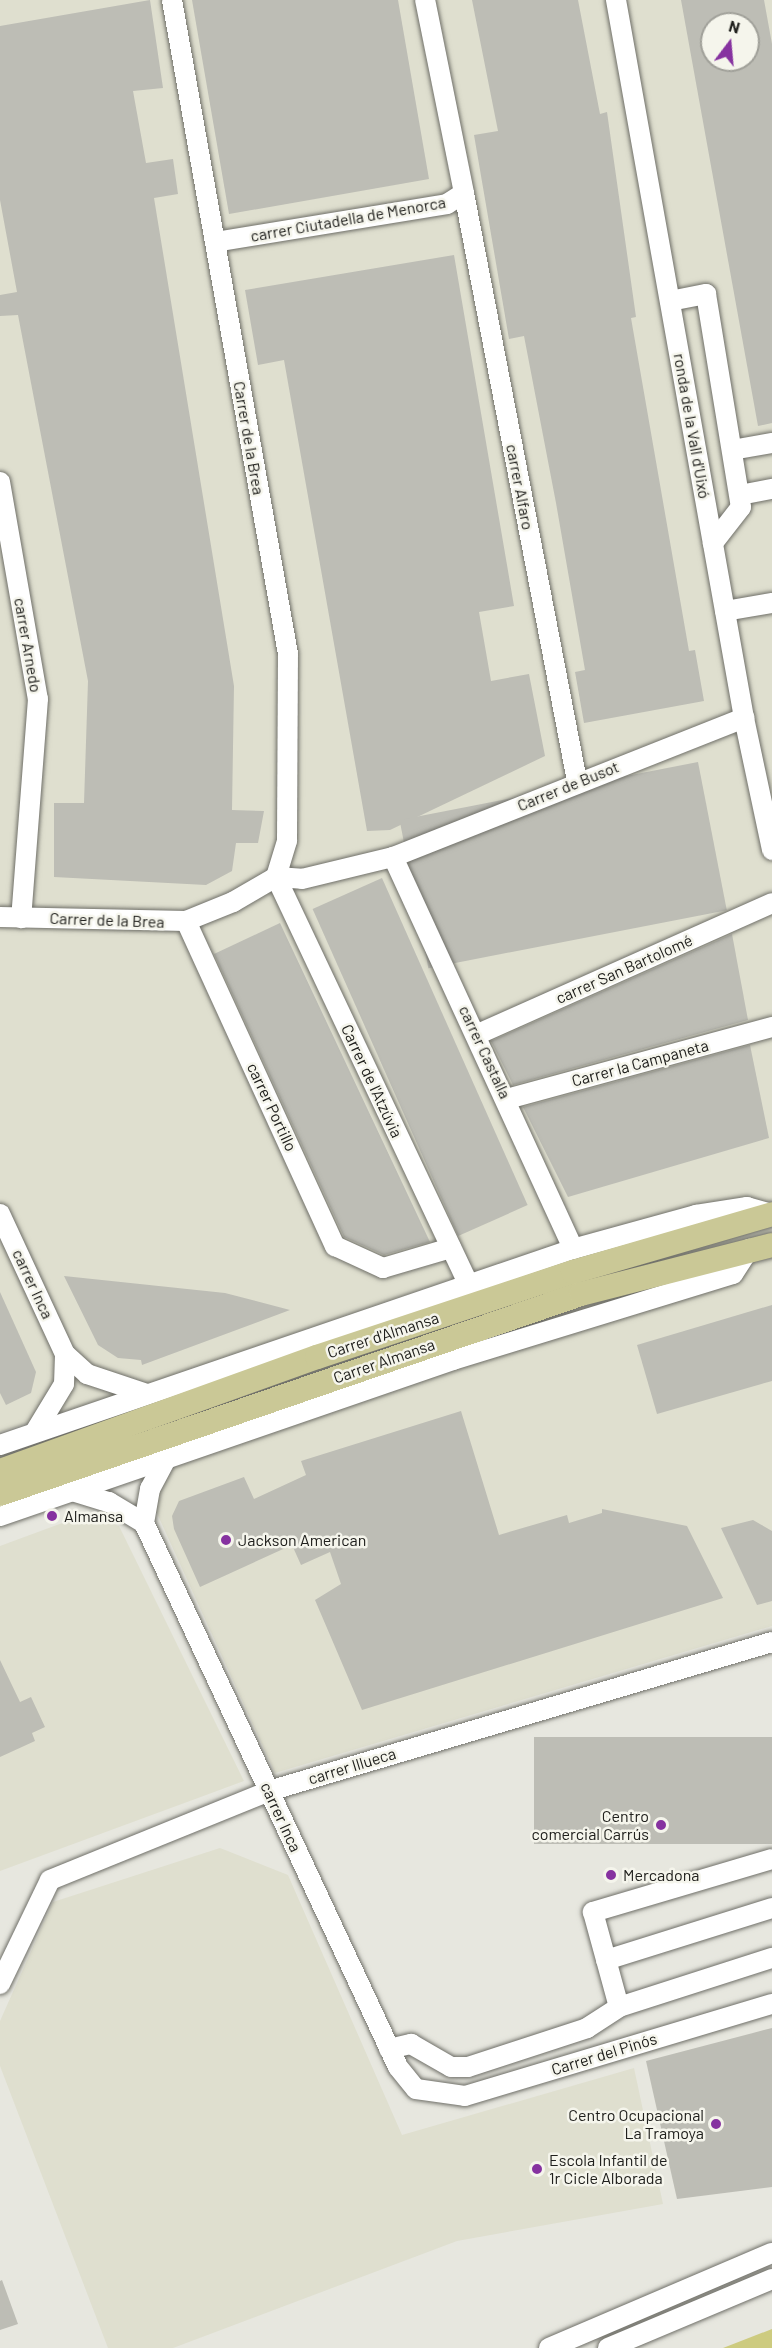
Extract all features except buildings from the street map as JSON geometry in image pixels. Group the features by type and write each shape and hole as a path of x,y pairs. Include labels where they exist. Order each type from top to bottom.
{"main road":[{"name":"Carrer d'Almansa","path":"0,1471 317,1357 573,1272 772,1214"},
{"name":"Carrer Almansa","path":"0,1494 581,1294 761,1247"}],"street":[{"name":"Carrer de la Brea","path":"0,917 186,921 233,902 276,877 287,841 288,654 172,0"},
{"name":"carrer Ciutadella de Menorca","path":"215,242 447,204 464,193 425,0"},
{"name":"ronda de la Vall d'Uixó","path":"616,0 744,718 772,850"},
{"name":"carrer Alfaro","path":"464,193 578,781"},
{"path":"670,301 706,294 741,507 713,543"},
{"path":"732,450 772,443"},
{"name":"carrer Arnedo","path":"0,482 38,699 21,918"},
{"path":"740,495 772,489"},
{"path":"725,611 772,603"},
{"name":"Carrer de Busot","path":"393,857 578,781 744,718"},
{"path":"276,877 302,879 393,857"},
{"name":"carrer Castalla","path":"393,857 507,1100 573,1249"},
{"name":"Carrer de l'Atzúvia","path":"276,877 468,1284"},
{"name":"carrer San Bartolomé","path":"476,1035 772,903"},
{"name":"carrer Portillo","path":"186,921 335,1246 382,1268 451,1248"},
{"name":"Carrer la Campaneta","path":"507,1100 772,1027"},
{"name":"Carrer d'Almansa","path":"0,1445 573,1249 696,1215 747,1207 772,1214"},
{"name":"carrer Inca","path":"0,1214 65,1354"},
{"path":"0,1516 453,1360 733,1274 761,1247"},
{"path":"65,1354 87,1374 124,1390 149,1395"},
{"path":"35,1432 64,1384 65,1354"},
{"path":"72,1491 109,1502 144,1523 150,1489 166,1459"},
{"name":"carrer Inca","path":"144,1523 389,2049 416,2089 435,2094"},
{"name":"carrer Illueca","path":"0,1984 50,1880 269,1791 772,1642"},
{"path":"619,2007 593,1912 772,1859"},
{"path":"606,1960 772,1908"},
{"path":"389,2049 411,2044 451,2067 468,2067 587,2028 619,2007 772,1958"},
{"name":"Carrer del Pinós","path":"435,2094 465,2096 772,2004"},
{"path":"549,2348 772,2253"},
{"path":"608,2348 772,2279"}],"shaded area":[{"path":"0,0 772,0 772,1626 275,1773 105,1399 0,1432"},
{"path":"84,1515 119,1526 244,1781 0,1871 0,1546"},
{"path":"220,1848 288,1875 402,2135 634,2068 663,2204 457,2241 173,2348 108,2348 0,2066 0,2021 53,1902"},
{"path":"772,2329 772,2348 723,2348"}],"place":[{"name":"Almansa","path":"52,1516"},
{"name":"Jackson American","path":"226,1540"},
{"name":"Centro comercial Carrús","path":"661,1825"},
{"name":"Mercadona","path":"611,1875"},
{"name":"Centro Ocupacional La Tramoya","path":"716,2124"},
{"name":"Escola Infantil de 1r Cicle Alborada","path":"537,2169"}]}
